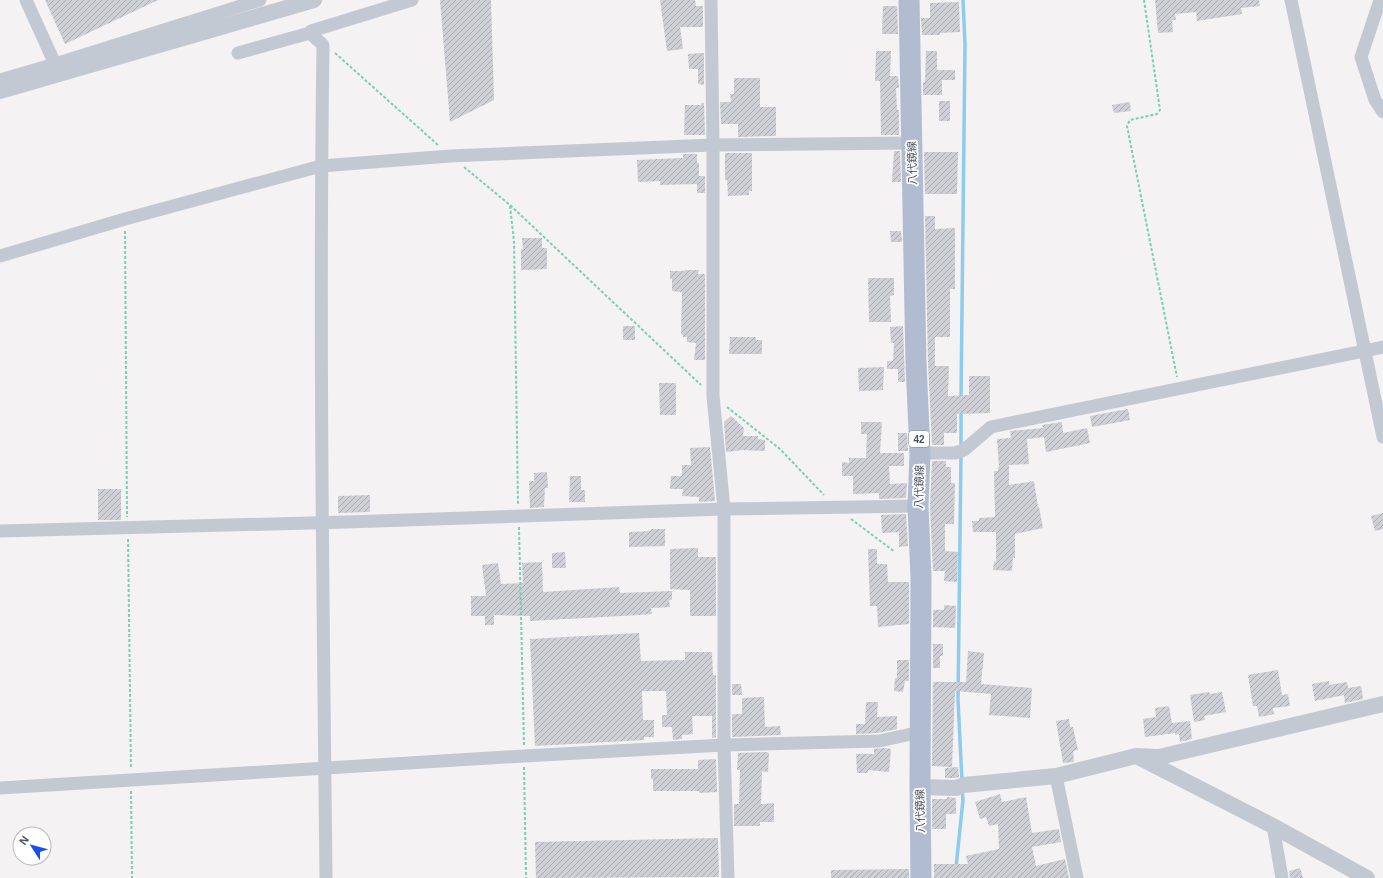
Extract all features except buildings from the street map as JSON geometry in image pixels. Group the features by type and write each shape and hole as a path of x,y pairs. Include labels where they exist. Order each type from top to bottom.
{"main road":[{"name":"八代鏡線","path":"909,0 916,363 920,453 918,506 921,577 921,878"}],"street":[{"path":"26,0 55,64"},
{"path":"0,80 260,0"},
{"path":"311,31 412,0"},
{"path":"711,0 713,145 713,396 724,509 724,745 728,878"},
{"path":"1291,0 1383,437"},
{"path":"1380,0 1361,57 1375,100 1383,112"},
{"path":"0,91 307,1"},
{"path":"238,52 310,33 323,45 321,166 326,878"},
{"path":"0,256 125,219 321,166 450,156 713,145 911,143"},
{"path":"920,453 960,451 991,427 1383,347"},
{"path":"0,531 323,523 724,509 918,506"},
{"path":"920,787 960,786 1056,776 1136,756 1158,757 1383,704"},
{"path":"0,788 724,745 879,741 921,732"},
{"path":"1136,756 1273,826 1366,878"},
{"path":"1056,776 1078,878"},
{"path":"1273,826 1282,878"}],"path":[{"path":"1144,0 1160,110 1157,114 1130,120 1127,126 1179,388"},
{"path":"334,52 450,156 510,205 713,396 780,449 837,508 895,552"},
{"path":"510,205 514,241 526,878"},
{"path":"125,219 132,878"}],"waterway":[{"path":"961,399 965,44 963,0"},
{"path":"961,410 961,447"},
{"path":"961,454 958,700 962,781"},
{"path":"956,867 963,800 962,789"}]}
